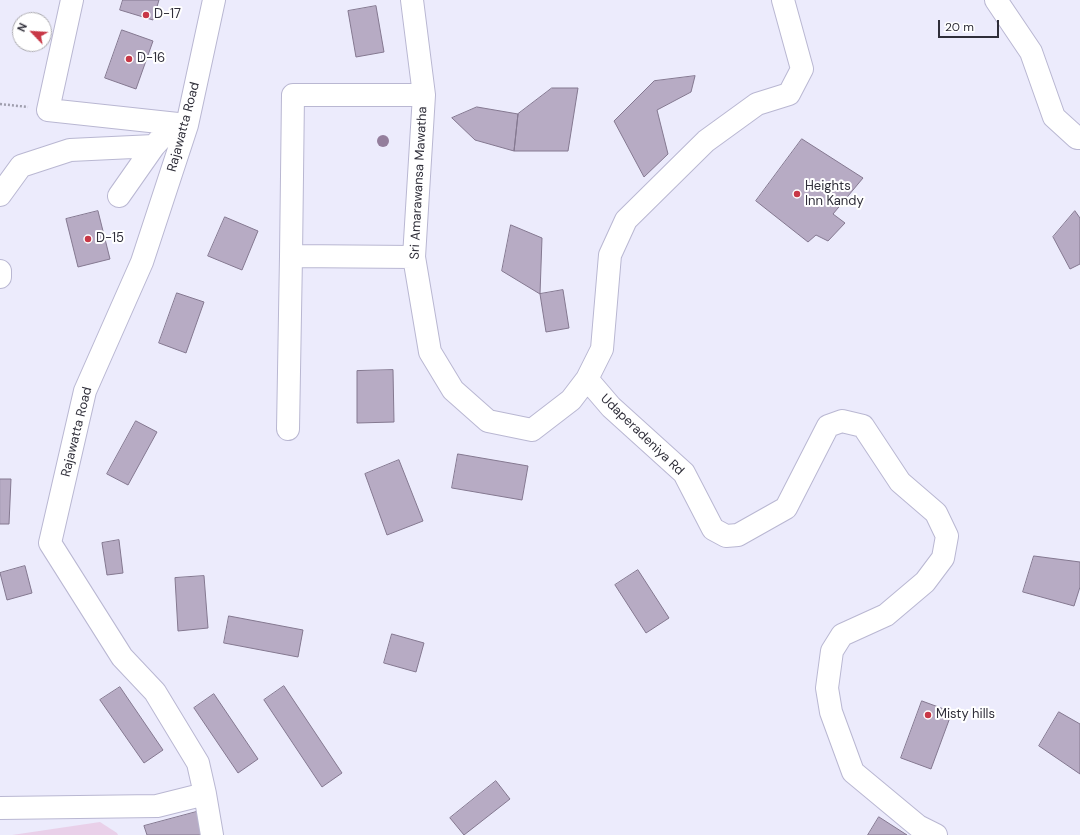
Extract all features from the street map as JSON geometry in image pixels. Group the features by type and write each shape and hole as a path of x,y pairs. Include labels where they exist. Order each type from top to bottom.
{"street":[{"path":"72,0 48,110 180,125"},
{"name":"Rajawatta Road","path":"212,835 198,764 155,692 122,657 50,543 85,391 142,262 214,0"},
{"name":"Sri Amarawansa Mawatha","path":"412,0 424,95 414,257 430,352 453,390 488,421 532,430 571,400 587,379 602,349 610,255 626,220 706,141 757,104 789,94 802,69 783,0"},
{"path":"996,0 1030,52 1054,117 1077,138 1080,138"},
{"path":"288,428 293,95 424,95"},
{"path":"119,196 154,146 180,125"},
{"path":"0,195 21,166 63,152 70,150 154,146"},
{"path":"291,256 414,257"},
{"path":"0,271 0,278"},
{"name":"Udaperadeniya Rd","path":"587,379 611,407 684,473 712,529 726,536 738,535 786,508 828,426 842,421 863,426 900,482 936,513 947,536 943,558 925,582 886,615 842,635 832,652 826,688 831,712 853,772 918,826 936,835"},
{"path":"0,808 158,806 205,794"}],"path":[{"path":"0,104 48,110"}],"shaded area":[{"path":"100,822 118,835 12,835"}],"building":[{"name":"D-17","path":"123,0 159,0 153,20 120,10"},
{"path":"376,6 384,52 356,57 348,11"},
{"name":"D-16","path":"122,30 153,41 136,89 105,78"},
{"path":"695,76 691,92 657,110 668,154 644,177 614,121 654,81"},
{"path":"552,88 578,88 568,151 514,151 518,114"},
{"path":"477,107 518,114 514,151 475,140 452,118"},
{"path":"802,139 863,178 833,214 845,223 828,241 816,235 808,242 756,201"},
{"name":"D-15","path":"98,211 110,259 78,267 66,219"},
{"path":"1075,211 1080,218 1080,264 1070,269 1053,237"},
{"path":"225,217 258,231 242,270 208,256"},
{"path":"511,225 542,238 540,294 502,271"},
{"path":"563,290 569,328 546,332 540,294"},
{"path":"177,293 204,302 186,353 159,343"},
{"path":"393,370 394,422 357,423 357,371"},
{"path":"136,421 157,432 128,485 107,474"},
{"path":"458,454 528,466 522,500 452,488"},
{"path":"399,460 423,521 387,535 365,474"},
{"path":"0,479 11,479 9,524 0,524"},
{"path":"119,540 123,573 107,575 102,543"},
{"path":"1034,556 1080,562 1080,587 1074,606 1023,592"},
{"path":"25,566 32,593 7,600 0,573"},
{"path":"638,570 669,618 646,633 615,585"},
{"path":"204,576 208,628 178,631 175,578"},
{"path":"229,616 303,630 298,657 224,643"},
{"path":"392,634 424,643 416,672 384,663"},
{"path":"284,686 342,773 322,787 264,700"},
{"path":"120,687 163,750 144,763 100,700"},
{"path":"214,694 258,759 238,773 194,708"},
{"path":"922,701 952,712 931,769 901,758"},
{"path":"1059,712 1080,724 1080,774 1039,746"},
{"path":"496,781 510,799 464,835 450,818"},
{"path":"200,811 206,833 200,835 147,835 144,826"},
{"path":"879,817 907,835 868,835"}],"place":[{"name":"D-17","path":"146,15"},
{"name":"D-16","path":"129,59"},
{"name":"Heights Inn Kandy","path":"797,194"},
{"name":"D-15","path":"88,239"},
{"name":"Misty hills","path":"928,715"}]}
